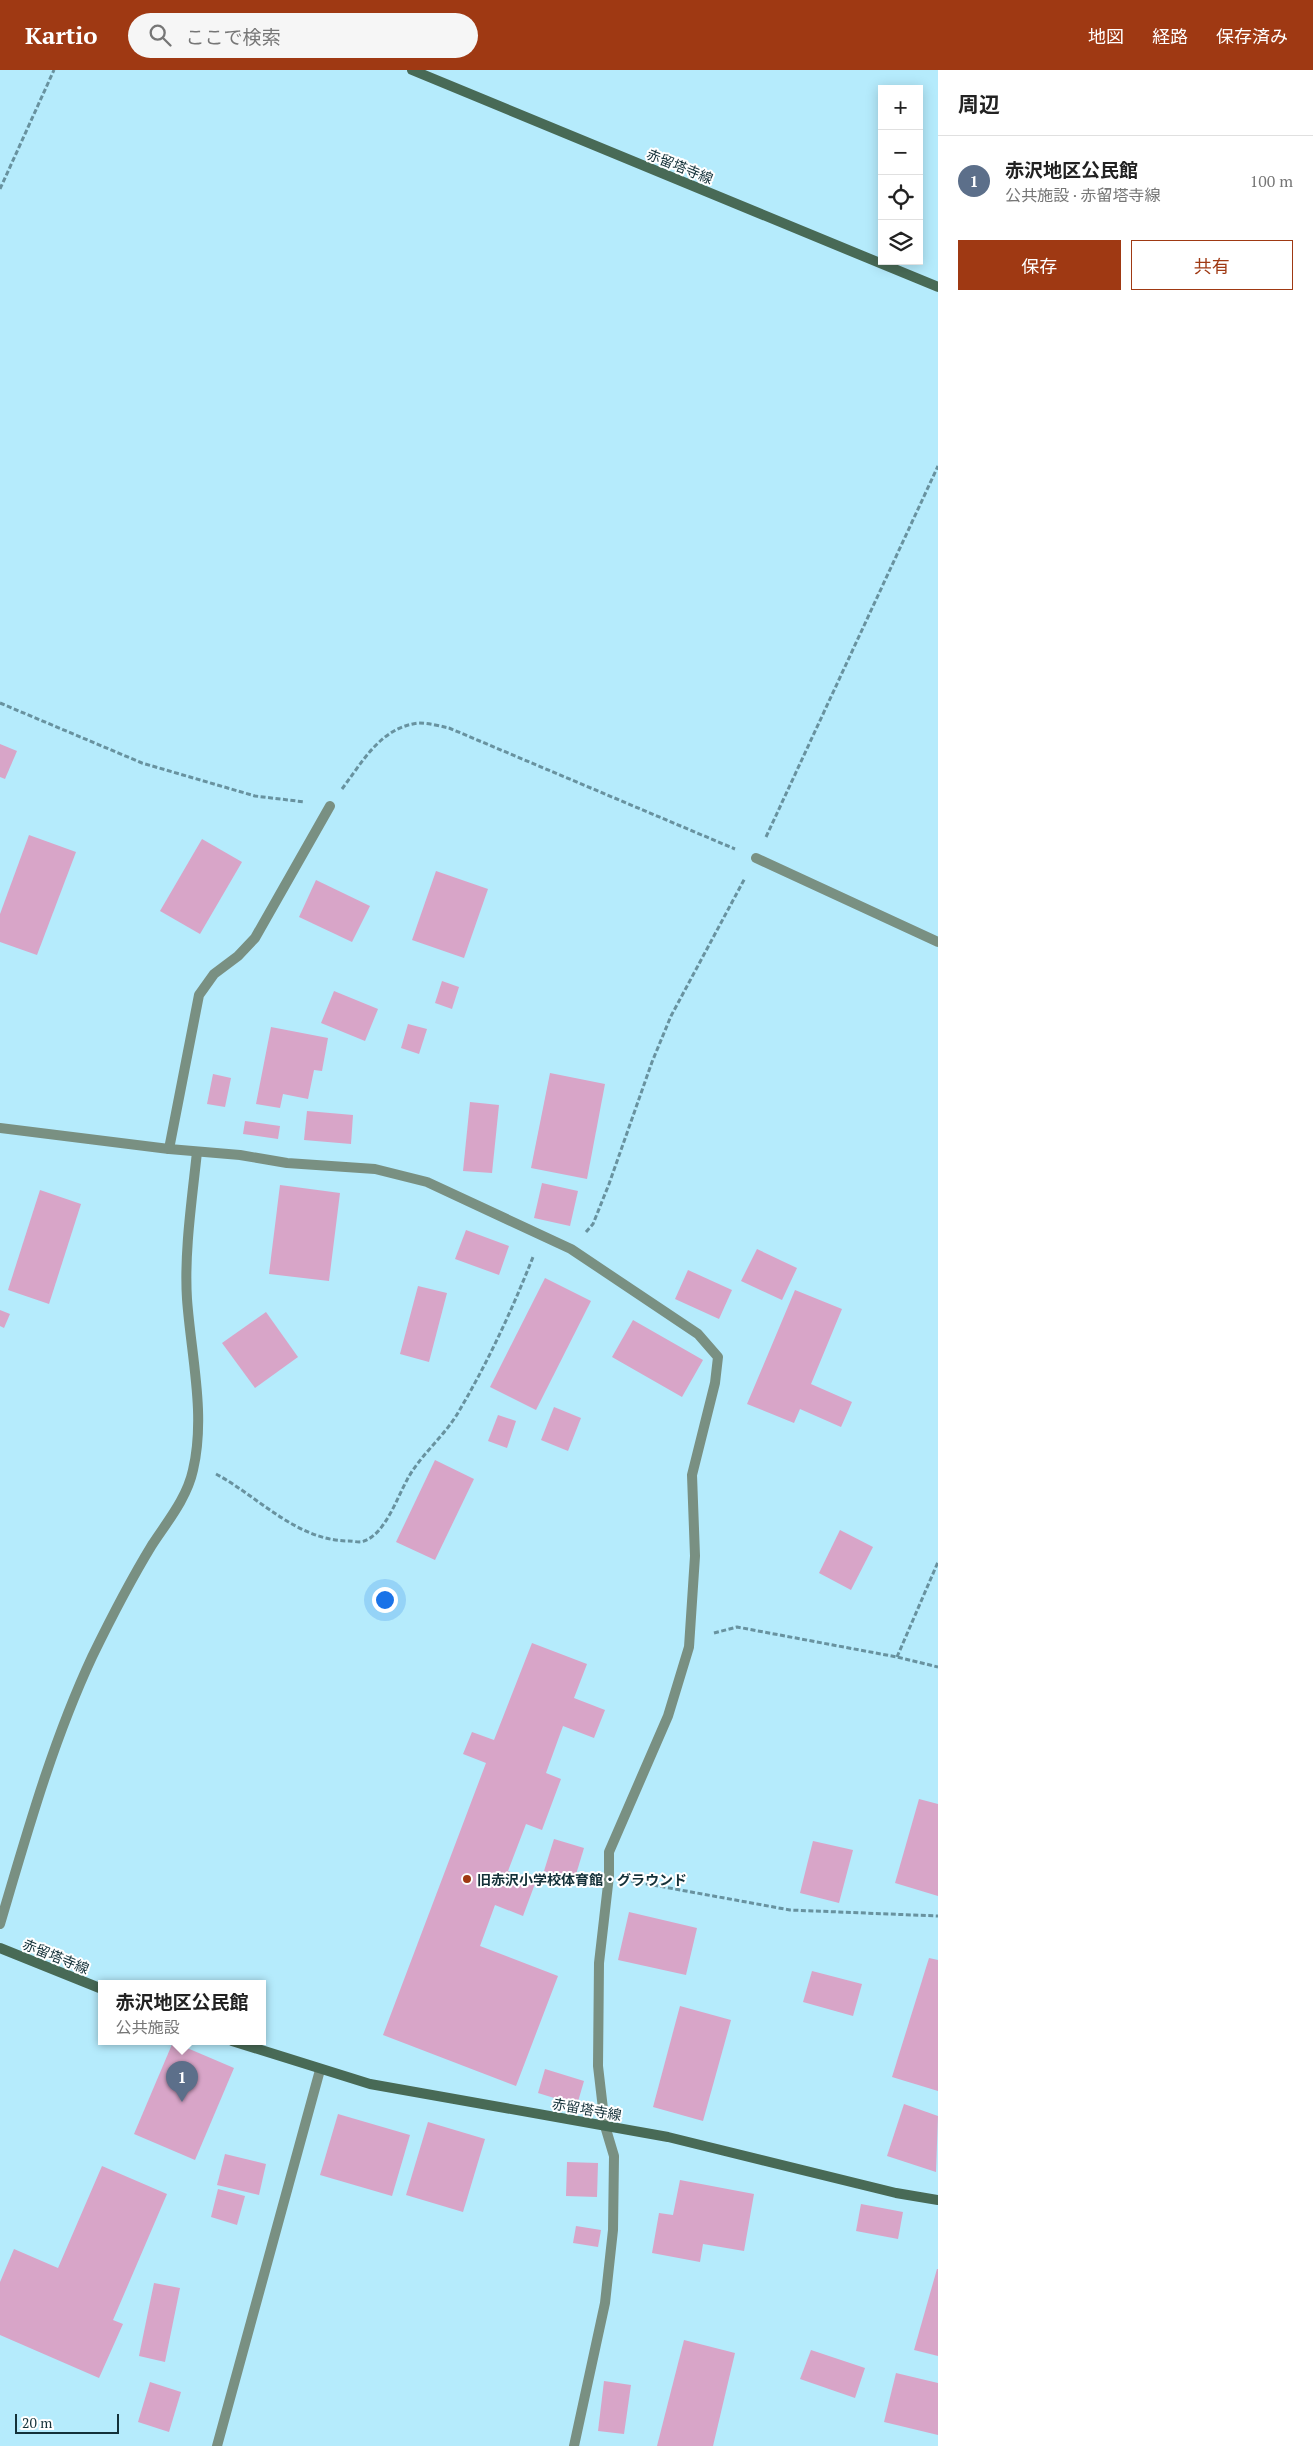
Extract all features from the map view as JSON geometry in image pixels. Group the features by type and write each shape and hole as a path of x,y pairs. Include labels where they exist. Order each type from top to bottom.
{"main road":[{"name":"赤留塔寺線","path":"412,70 938,288"},
{"name":"赤留塔寺線","path":"0,1948 98,1988"},
{"name":"赤留塔寺線","path":"244,2045 370,2084 668,2137 896,2192 938,2200"}],"street":[{"path":"168,1150 199,995 214,974 238,956 254,938 330,806"},
{"path":"756,858 938,942"},
{"path":"0,1128 168,1150 240,1155 286,1163 375,1169 427,1182 571,1249 698,1334 718,1358 715,1383 692,1475 695,1556 689,1647 668,1716 609,1852 609,1876 599,1964 598,2066 605,2126 614,2156 613,2230 605,2303 574,2446"},
{"path":"0,1924 37,1800 62,1725 102,1640 151,1547 179,1504 194,1464 199,1434 187,1297 191,1209 197,1152"},
{"path":"217,2446 320,2070"}],"path":[{"path":"0,189 54,70"},
{"path":"571,1249 593,1224 671,1016 756,858 938,466"},
{"path":"0,703 142,763 255,796 330,806 373,748 390,731 419,723 458,731 756,858"},
{"path":"194,1464 236,1484 311,1536 338,1541 364,1542 381,1528 397,1504 407,1479 460,1411 514,1306 542,1236"},
{"path":"897,1657 938,1562"},
{"path":"689,1647 720,1630 736,1627 897,1657 938,1667"},
{"path":"609,1876 790,1910 938,1916"}],"building":[{"path":"0,744 17,751 5,779 0,777"},
{"path":"29,835 76,852 37,955 0,942 0,914"},
{"path":"202,839 242,862 200,934 160,911"},
{"path":"436,871 488,889 464,958 412,940"},
{"path":"316,880 370,906 352,942 299,917"},
{"path":"442,981 459,987 452,1009 435,1003"},
{"path":"334,991 378,1009 365,1041 321,1023"},
{"path":"408,1024 427,1029 419,1054 401,1048"},
{"path":"271,1027 328,1038 322,1071 314,1070 308,1099 283,1094 280,1108 256,1104"},
{"path":"550,1073 605,1084 587,1179 531,1168"},
{"path":"213,1074 231,1078 225,1107 207,1104"},
{"path":"470,1102 499,1105 492,1173 463,1171"},
{"path":"307,1111 353,1115 351,1144 304,1140"},
{"path":"245,1121 280,1126 278,1139 243,1134"},
{"path":"542,1183 578,1191 570,1226 534,1218"},
{"path":"280,1185 340,1193 329,1281 269,1274"},
{"path":"40,1190 81,1204 49,1304 8,1290"},
{"path":"466,1230 509,1246 499,1275 455,1259"},
{"path":"757,1249 797,1268 782,1300 741,1281"},
{"path":"688,1270 732,1290 719,1319 675,1299"},
{"path":"545,1278 591,1301 536,1410 490,1387"},
{"path":"418,1286 447,1293 429,1362 400,1354"},
{"path":"795,1290 842,1309 811,1384 852,1402 841,1427 800,1409 794,1423 747,1404"},
{"path":"0,1310 10,1314 4,1328 0,1326"},
{"path":"266,1312 298,1357 255,1388 222,1343"},
{"path":"633,1320 703,1360 682,1397 612,1357"},
{"path":"554,1407 581,1418 568,1451 541,1440"},
{"path":"498,1415 516,1421 507,1448 488,1441"},
{"path":"435,1460 474,1479 435,1560 396,1542"},
{"path":"840,1530 873,1547 851,1590 819,1573"},
{"path":"532,1643 587,1664 574,1698 605,1710 594,1738 563,1726 546,1773 561,1779 542,1830 526,1824 508,1871 536,1881 523,1916 495,1905 480,1946 558,1976 516,2086 383,2035 486,1763 463,1754 472,1732 494,1740"},
{"path":"919,1799 938,1804 938,1896 895,1883"},
{"path":"554,1839 584,1848 574,1881 544,1871"},
{"path":"813,1841 853,1850 839,1903 800,1893"},
{"path":"629,1912 697,1928 686,1975 618,1960"},
{"path":"929,1958 938,1960 938,2091 892,2077"},
{"path":"812,1971 862,1984 853,2016 803,2002"},
{"path":"680,2006 731,2020 703,2121 653,2107"},
{"path":"172,2045 180,2045 234,2068 195,2160 134,2134"},
{"path":"545,2069 584,2081 577,2105 538,2093"},
{"path":"904,2104 938,2116 936,2172 887,2156"},
{"path":"338,2114 410,2135 392,2196 320,2175"},
{"path":"428,2122 485,2139 463,2212 406,2195"},
{"path":"225,2154 266,2164 259,2195 217,2185"},
{"path":"567,2162 598,2163 597,2197 566,2196"},
{"path":"102,2166 167,2194 113,2320 123,2324 99,2378 0,2335 0,2282 14,2249 58,2268"},
{"path":"680,2180 754,2194 744,2251 703,2244 700,2262 652,2253 659,2213 673,2215"},
{"path":"218,2189 245,2196 237,2225 211,2217"},
{"path":"861,2204 903,2212 898,2239 856,2231"},
{"path":"576,2226 601,2230 598,2247 573,2243"},
{"path":"938,2269 938,2356 914,2350"},
{"path":"154,2283 180,2288 165,2362 139,2356"},
{"path":"684,2340 735,2353 713,2446 657,2446"},
{"path":"811,2350 865,2368 855,2398 800,2379"},
{"path":"896,2373 938,2383 938,2435 884,2422"},
{"path":"604,2381 631,2385 624,2434 598,2431"},
{"path":"150,2382 181,2392 169,2432 138,2422"}],"place":[{"name":"旧赤沢小学校体育館・グラウンド","path":"467,1879"},
{"name":"赤沢地区公民館","path":"182,2102"}]}
